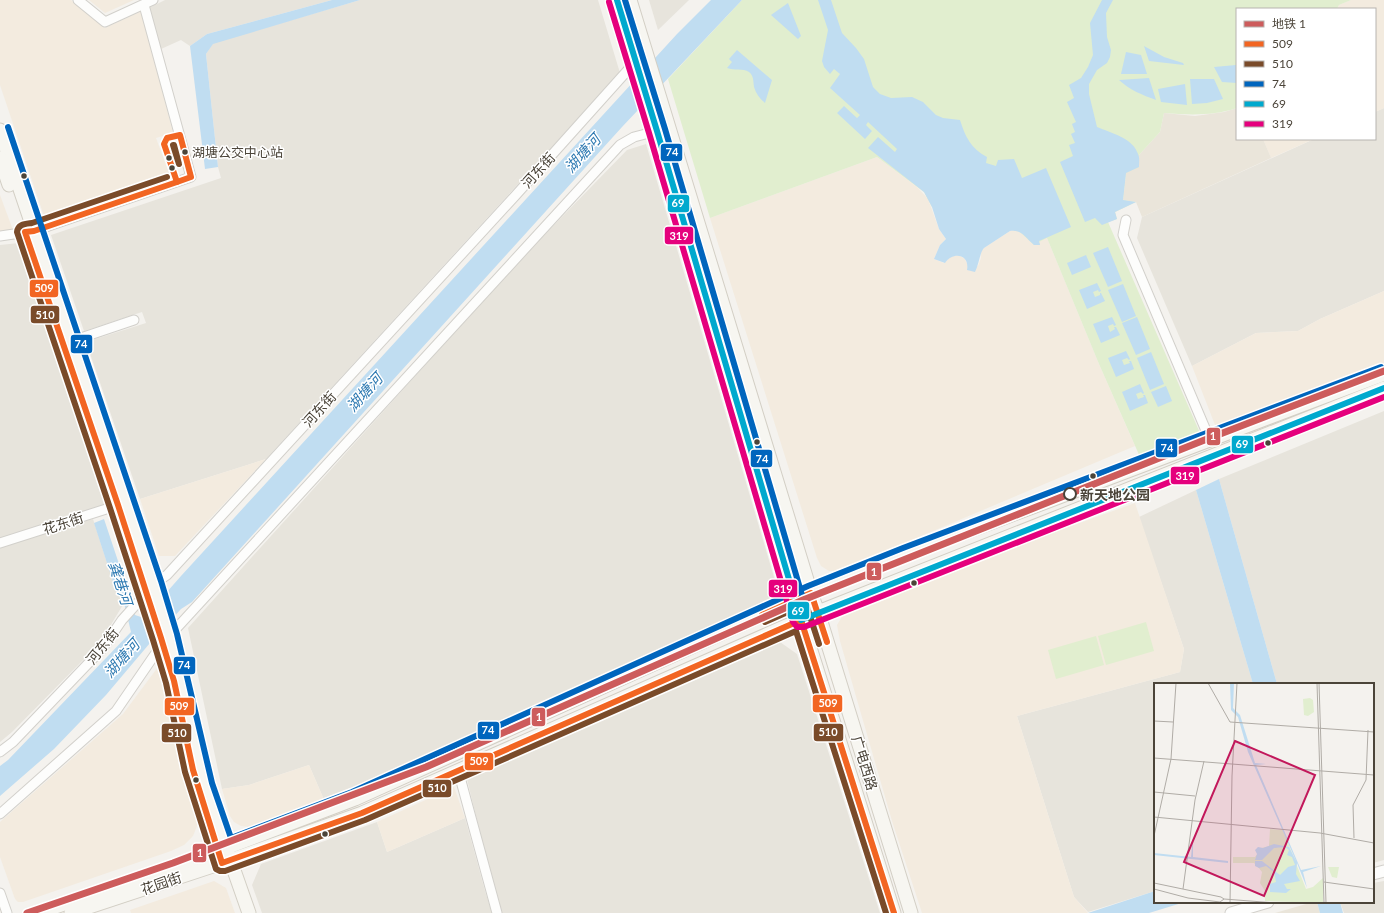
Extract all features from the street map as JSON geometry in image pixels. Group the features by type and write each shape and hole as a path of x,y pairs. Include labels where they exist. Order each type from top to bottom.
{"main road":[{"path":"617,0 641,64"},
{"path":"630,0 649,104 795,600"},
{"name":"广电西路","path":"641,64 659,95 764,441 911,913"},
{"path":"0,130 30,232 121,504 149,594 165,636 204,785 240,913"},
{"path":"0,158 30,232"},
{"name":"花园街","path":"71,913 224,855 355,798 811,593 906,555 1384,374"},
{"name":"花园街","path":"38,913 362,813 818,612 1384,388"},
{"name":"广电西路","path":"795,600 894,913"},
{"path":"224,855 249,913"}],"street":[{"path":"78,0 105,22 154,0"},
{"path":"0,236 30,232 191,177 144,4"},
{"name":"河东街","path":"0,752 13,742 103,648 122,620 167,576 515,196 641,64"},
{"path":"0,814 116,711 165,636 620,145 634,137 657,131"},
{"path":"1126,220 1123,235 1210,440"},
{"path":"67,342 134,320"},
{"name":"花东街","path":"0,543 121,504"},
{"path":"458,770 497,913"},
{"path":"1374,874 1384,872"},
{"path":"0,893 7,913"},
{"path":"1231,913 1265,903"}],"shaded area":[{"path":"0,0 71,0 105,28 142,11 173,133 156,138 171,179 46,222 0,85"},
{"path":"89,0 134,0 105,13"},
{"path":"165,0 332,0 207,34 190,46 181,40 161,49 149,8"},
{"path":"360,0 598,0 620,73 266,459 140,499 86,342 146,323 142,312 84,331 51,235 221,178 218,167 206,54 213,43"},
{"path":"649,0 689,0 658,30"},
{"path":"1351,0 1384,0 1384,108 1376,112 1376,8 1338,8 1339,5"},
{"path":"1236,108 1236,140 1263,140 1271,158 1142,217 1136,202 1123,200 1126,173 1139,155 1160,132 1164,113 1195,116 1224,112"},
{"path":"1384,108 1384,291 1320,319 1298,331 1256,333 1192,366 1137,238 1142,217 1312,140 1376,140 1376,112"},
{"path":"1263,140 1312,140 1271,158"},
{"path":"646,144 776,584 773,595 763,607 590,687 375,783 325,802 309,765 249,785 222,789 188,628 519,261 627,150"},
{"path":"877,157 917,187 928,199 939,229 946,239 940,245 934,259 944,263 950,257 958,255 964,258 968,265 978,266 981,258 981,251 1010,231 1015,230 1020,232 1040,245 1038,242 1047,238 1099,364 1135,446 838,571 829,571 821,566 817,558 710,218"},
{"path":"0,195 13,230 0,232"},
{"path":"19,243 109,503 0,538 0,245"},
{"path":"1384,291 1384,364 1217,430 1192,366 1256,333 1298,331 1320,319"},
{"path":"1384,411 1384,860 1374,863 1374,683 1277,683 1219,479"},
{"path":"266,459 175,556 159,556 140,499"},
{"path":"1196,490 1253,683 1154,683 1154,891 1088,912 1074,897 1017,716 1180,672 1184,649 1139,517"},
{"path":"1135,503 1184,649 1180,672 1017,716 1074,897 1088,913 922,913 892,821 840,641 837,625 843,615 850,609 969,563"},
{"path":"93,519 116,591 124,603 109,628 86,657 12,732 0,742 0,547"},
{"path":"780,642 797,654 880,913 501,913 495,895 467,779"},
{"path":"161,663 166,664 175,700 182,747 200,808 197,826 193,836 184,845 171,851 23,902 18,902 15,899 0,857 0,822 123,714"},
{"path":"309,765 325,802 249,827 241,826 234,822 230,816 222,789 249,785"},
{"path":"454,787 465,818 387,852 377,822"},
{"path":"465,818 492,913 262,913 252,885 261,864 377,822 387,852"},
{"path":"214,881 226,888 235,913 131,913 130,910"},
{"path":"1384,881 1384,913 1344,913 1340,903 1374,903 1374,883"},
{"path":"1310,903 1317,903 1320,913 1275,913"}],"green space":[{"name":"新天地公园","path":"742,0 1351,0 1339,5 1338,8 1236,8 1236,108 1228,111 1201,114 1164,113 1160,132 1139,155 1139,167 1126,173 1123,200 1136,202 1115,212 1117,219 1108,222 1200,433 1140,457 1099,364 1047,238 1039,242 1040,245 1034,245 1020,232 932,207 924,192 877,157 710,218 668,79"},
{"path":"1146,622 1154,651 1106,665 1098,636"},
{"path":"1096,636 1104,665 1056,679 1048,650"}],"water":[{"path":"332,0 360,0 213,44 206,54 218,167 205,169 190,46 207,34"},
{"path":"711,0 742,0 622,127 192,602 181,609 150,643 106,695 54,749 0,796 0,766 8,760 131,632 124,603 116,591 94,523 104,519 135,615 144,618 677,34"},
{"path":"818,0 831,0 842,33 864,59 873,87 880,94 891,98 912,97 923,102 936,115 943,118 960,120 969,142 981,154 987,157 986,163 996,166 998,160 1014,159 1022,178 1046,168 1071,227 1039,241 1040,245 1034,245 1017,231 1010,231 984,248 981,252 975,272 967,270 966,260 960,256 952,257 945,263 934,259 940,245 946,239 939,229 932,207 924,192 868,148 878,137 895,152 897,149 868,122 866,125 872,131 865,139 837,113 844,106 857,118 860,115 830,88 840,74 834,69 830,74 824,67 822,61 828,30"},
{"path":"1102,0 1113,0 1106,13 1107,37 1111,50 1107,63 1097,70 1089,84 1089,94 1097,127 1127,140 1135,148 1138,154 1139,167 1126,173 1123,200 1136,202 1115,212 1117,219 1102,225 1095,218 1085,222 1060,162 1073,156 1069,145 1075,143 1071,134 1075,132 1072,124 1076,122 1067,102 1074,98 1069,85 1081,78 1093,55 1090,23"},
{"path":"788,3 801,36 798,39 771,15"},
{"path":"1144,46 1164,57 1183,63 1184,65 1149,61"},
{"path":"737,50 772,80 765,103 756,92 753,77 749,72 727,68 732,62 729,59"},
{"path":"1126,52 1141,55 1147,74 1121,74"},
{"path":"1236,65 1236,83 1222,82 1214,67"},
{"path":"1149,78 1156,100 1136,92 1119,80"},
{"path":"1190,79 1214,79 1223,99 1207,103 1192,104"},
{"path":"1185,84 1187,105 1161,102 1158,89"},
{"path":"1108,247 1122,281 1108,287 1093,253"},
{"path":"1086,255 1091,267 1072,275 1067,263"},
{"path":"1097,283 1101,291 1099,292 1098,290 1093,292 1095,297 1101,293 1105,301 1087,309 1079,290"},
{"path":"1123,284 1136,316 1122,322 1108,290"},
{"path":"1112,317 1116,325 1114,326 1113,324 1108,326 1110,332 1115,329 1114,327 1116,327 1120,335 1101,343 1093,324"},
{"path":"1137,317 1150,349 1136,355 1122,323"},
{"path":"1126,351 1130,359 1129,360 1127,358 1122,360 1124,365 1130,363 1129,361 1131,361 1134,369 1116,377 1108,358"},
{"path":"1151,352 1164,384 1150,390 1137,358"},
{"path":"1140,384 1144,393 1143,394 1141,392 1136,394 1138,399 1144,397 1143,395 1145,395 1148,403 1130,411 1122,392"},
{"path":"1166,386 1172,401 1158,407 1151,392"},
{"path":"1219,479 1277,683 1253,683 1196,490"},
{"path":"1154,891 1154,903 1182,903 1149,913 1088,913"},
{"path":"1317,903 1340,903 1343,913 1320,913"}],"metro line":[{"name":"1","path":"27,913 173,863 426,767 803,600 1202,441 1384,371"}],"transit line":[{"name":"69","path":"617,0 801,620 1384,388"},
{"name":"74","path":"625,0 665,129 807,612"},
{"name":"319","path":"609,2 793,622 797,627 804,627 1384,397"},
{"name":"74","path":"8,127 161,581 177,634 212,783 231,838 352,792 808,586 903,548 1381,367"},
{"name":"509","path":"180,135 191,177 177,182 164,144 167,138 180,135"},
{"name":"510","path":"173,145 174,145 179,164 173,145"},
{"name":"510","path":"167,177 32,223 22,225 19,227 17,232 153,640 166,683 185,772 216,869 225,871 365,820 796,631 886,913"},
{"name":"509","path":"177,182 34,231 25,232 118,505 161,638 174,681 193,770 222,863 362,813 801,620 894,913"},
{"name":"509","path":"762,615 811,593 827,642"},
{"name":"510","path":"765,622 806,604 819,644"}],"place":[{"name":"湖塘公交中心站","path":"185,152"},
{"name":"新天地公园","path":"1070,494"}],"water label":[{"name":"湖塘河","path":"582,153"},
{"name":"湖塘河","path":"364,392"},
{"name":"龚巷河","path":"121,583"},
{"name":"湖塘河","path":"121,658"}]}
